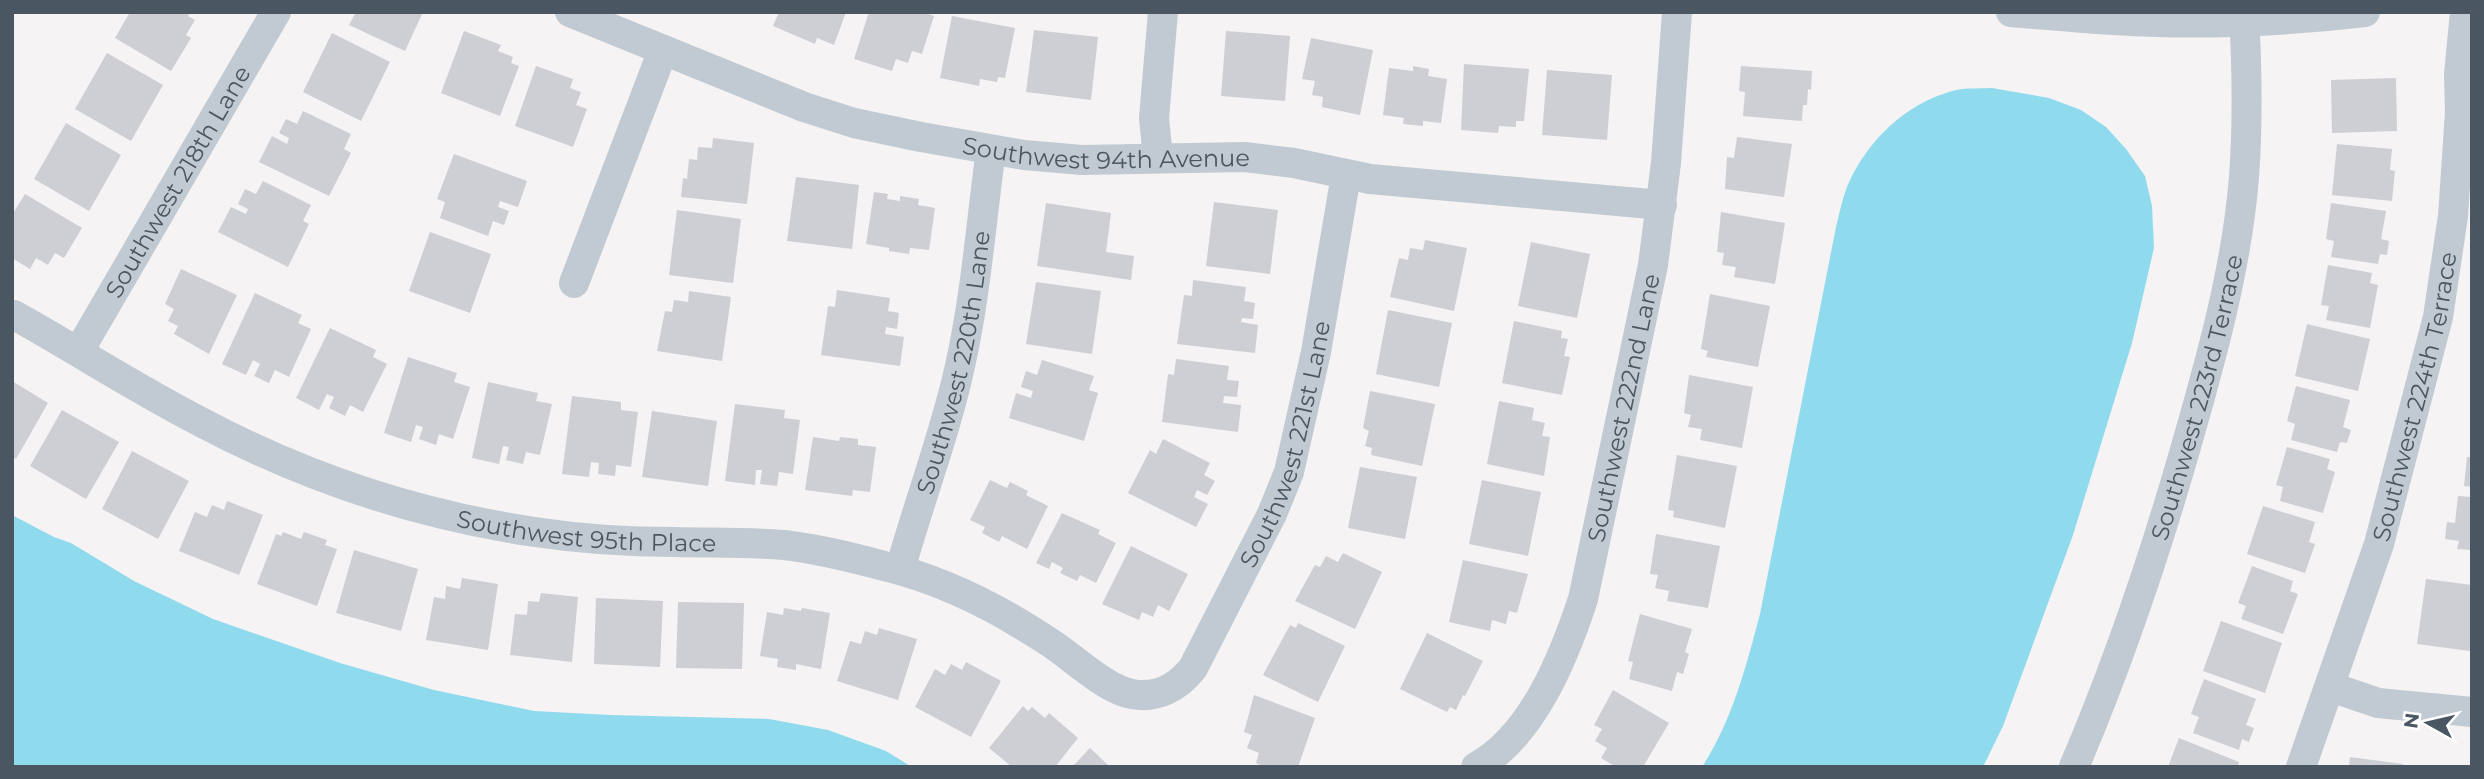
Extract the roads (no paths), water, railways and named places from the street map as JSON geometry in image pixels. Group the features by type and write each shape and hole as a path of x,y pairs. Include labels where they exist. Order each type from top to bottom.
{"street":[{"name":"Southwest 218th Lane","path":"79,351 276,12"},
{"name":"Southwest 94th Avenue","path":"570,12 828,116 889,131 991,150 1082,160 1245,157 1272,159 1346,175 1456,188 1662,205"},
{"path":"1158,158 1154,118 1163,12"},
{"name":"Southwest 222nd Lane","path":"1476,767 1504,745 1524,722 1556,669 1578,612 1594,554 1653,265 1662,205 1677,12"},
{"path":"2011,12 2157,22 2365,12"},
{"name":"Southwest 224th Terrace","path":"2301,767 2379,544 2462,216 2459,74 2465,12"},
{"name":"Southwest 223rd Terrace","path":"2074,767 2157,548 2214,346 2232,257 2244,176 2245,17"},
{"path":"574,283 663,51"},
{"name":"Southwest 220th Lane","path":"900,570 960,368 991,150"},
{"name":"Southwest 221st Lane","path":"1170,689 1188,675 1202,654 1272,514 1289,472 1316,352 1346,175"},
{"name":"Southwest 95th Place","path":"14,315 175,409 267,454 342,484 429,511 525,531 629,541 786,545 900,570 952,588 1006,614 1121,691 1142,695 1170,689"},
{"path":"2331,687 2378,703 2472,712"}],"water":[{"path":"1992,88 2049,98 2081,110 2106,127 2145,176 2152,206 2154,248 2132,343 2073,535 2003,726 1983,767 1702,767 1730,712 1760,614 1836,227 1848,185 1858,165 1879,138 1891,125 1918,105 1954,90"},
{"path":"12,515 71,543 134,581 213,619 340,663 434,690 534,711 769,719 828,730 886,751 912,767 12,767"}]}
